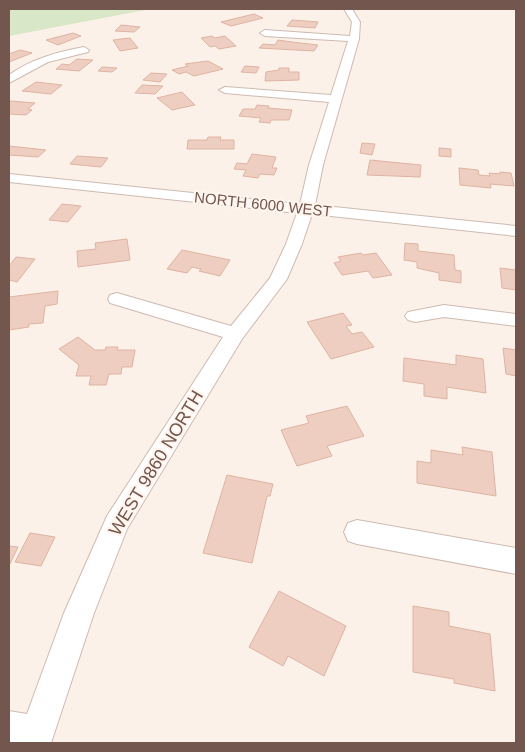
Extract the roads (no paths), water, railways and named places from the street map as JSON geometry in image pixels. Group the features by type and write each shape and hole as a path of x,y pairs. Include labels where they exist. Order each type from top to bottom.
{"street":[{"path":"265,33 354,39 356,22 348,9"},
{"name":"WEST 9860 NORTH","path":"27,735 116,524 235,334 278,279 294,244 311,194 316,165 354,39"},
{"path":"9,80 35,63 54,56 84,50"},
{"path":"225,90 335,99"},
{"name":"NORTH 6000 WEST","path":"9,178 516,231"},
{"path":"117,299 235,334"},
{"path":"415,316 444,310 516,320"},
{"path":"357,532 516,561"}]}
